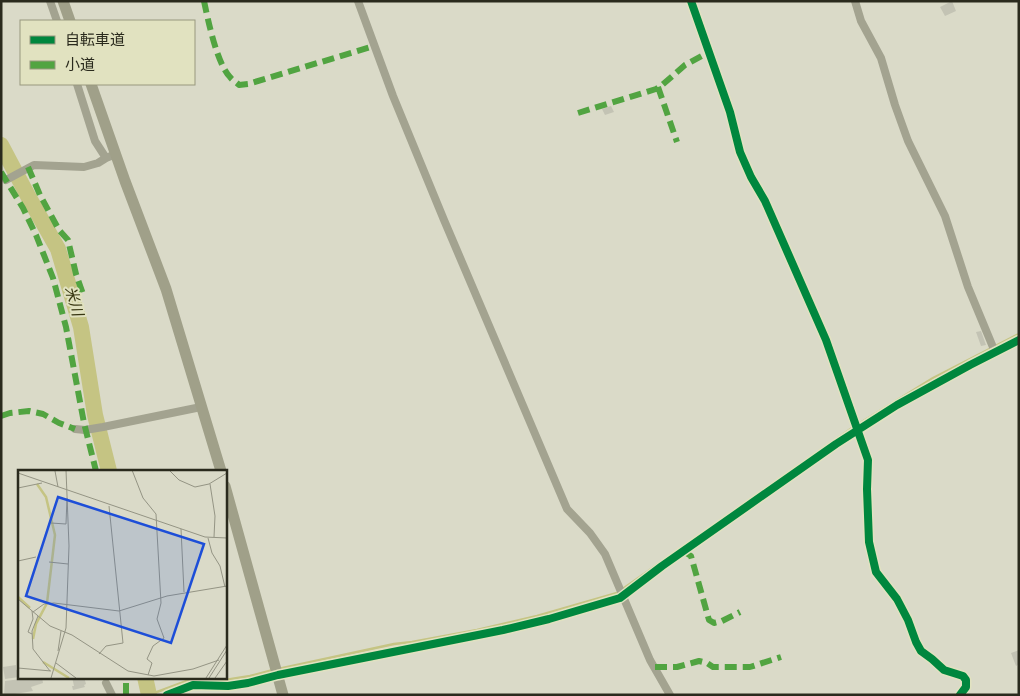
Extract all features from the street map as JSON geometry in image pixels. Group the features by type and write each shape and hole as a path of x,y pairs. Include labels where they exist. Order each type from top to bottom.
{"street":[{"path":"50,1 57,20"},
{"path":"63,1 70,20"},
{"path":"358,1 390,87 444,220 567,509 590,533 605,554 650,660 670,695"},
{"path":"691,1 732,119 740,152 751,177 765,200 826,340 857,426 868,460 869,542 876,572 897,599 921,651 944,670 963,676 966,680 966,687 960,695"},
{"path":"855,1 861,22 881,58 906,136 945,216 968,287 994,349"},
{"path":"77,85 95,141 111,156"},
{"path":"91,85 111,156 166,289 220,470"},
{"path":"6,180 28,167 39,164 84,167 98,163 111,156"},
{"path":"167,695 193,685 228,686 248,683 278,675 549,619 620,598 622,592 662,566 857,426 994,349 1019,340"},
{"path":"75,429 103,427 201,407"},
{"path":"226,490 283,695"},
{"path":"106,683 112,695"}],"building":[{"path":"952,1 956,11 945,16 940,7"},
{"path":"611,106 614,112 605,115 602,109"},
{"path":"981,331 986,345 981,346 976,332"},
{"path":"1019,650 1019,664 1016,666 1011,653"},
{"path":"16,665 18,677 5,679 3,667"},
{"path":"29,678 29,680 42,678 43,683 31,687 33,691 4,695 5,681"},
{"path":"72,678 84,678 85,687 73,690 72,686 74,686"}],"waterway":[{"name":"米川","path":"1,145 58,249 81,327 95,415 109,470"},
{"path":"278,669 394,644 477,630 537,616 617,593 852,428 933,378 1019,334"},
{"path":"149,695 192,679 225,680 273,670"},
{"name":"米川","path":"145,678 149,695"}],"marked path":[{"path":"204,1 221,62 225,71 239,85 248,84 374,46"},
{"path":"578,113 656,89 685,65 709,52"},
{"path":"658,87 677,142"},
{"path":"28,167 40,195 59,230 68,240 84,297"},
{"path":"1,172 23,208 53,278 66,327 84,423 96,470"},
{"path":"1,416 29,411 43,414 75,429"},
{"path":"683,551 691,556 709,620 714,623 722,621 740,612"},
{"path":"655,667 677,667 699,661 713,667 750,667 781,657"},
{"path":"126,678 126,695"}],"cycle path":[{"path":"691,1 730,112 740,152 751,177 765,201 826,340 868,460 869,542 876,572 897,599 921,651 944,670 963,676 966,680 966,687 960,695"},
{"path":"167,695 193,685 228,686 248,683 278,675 503,630 549,619 620,598 662,566 836,444 897,405 1019,340"}]}
